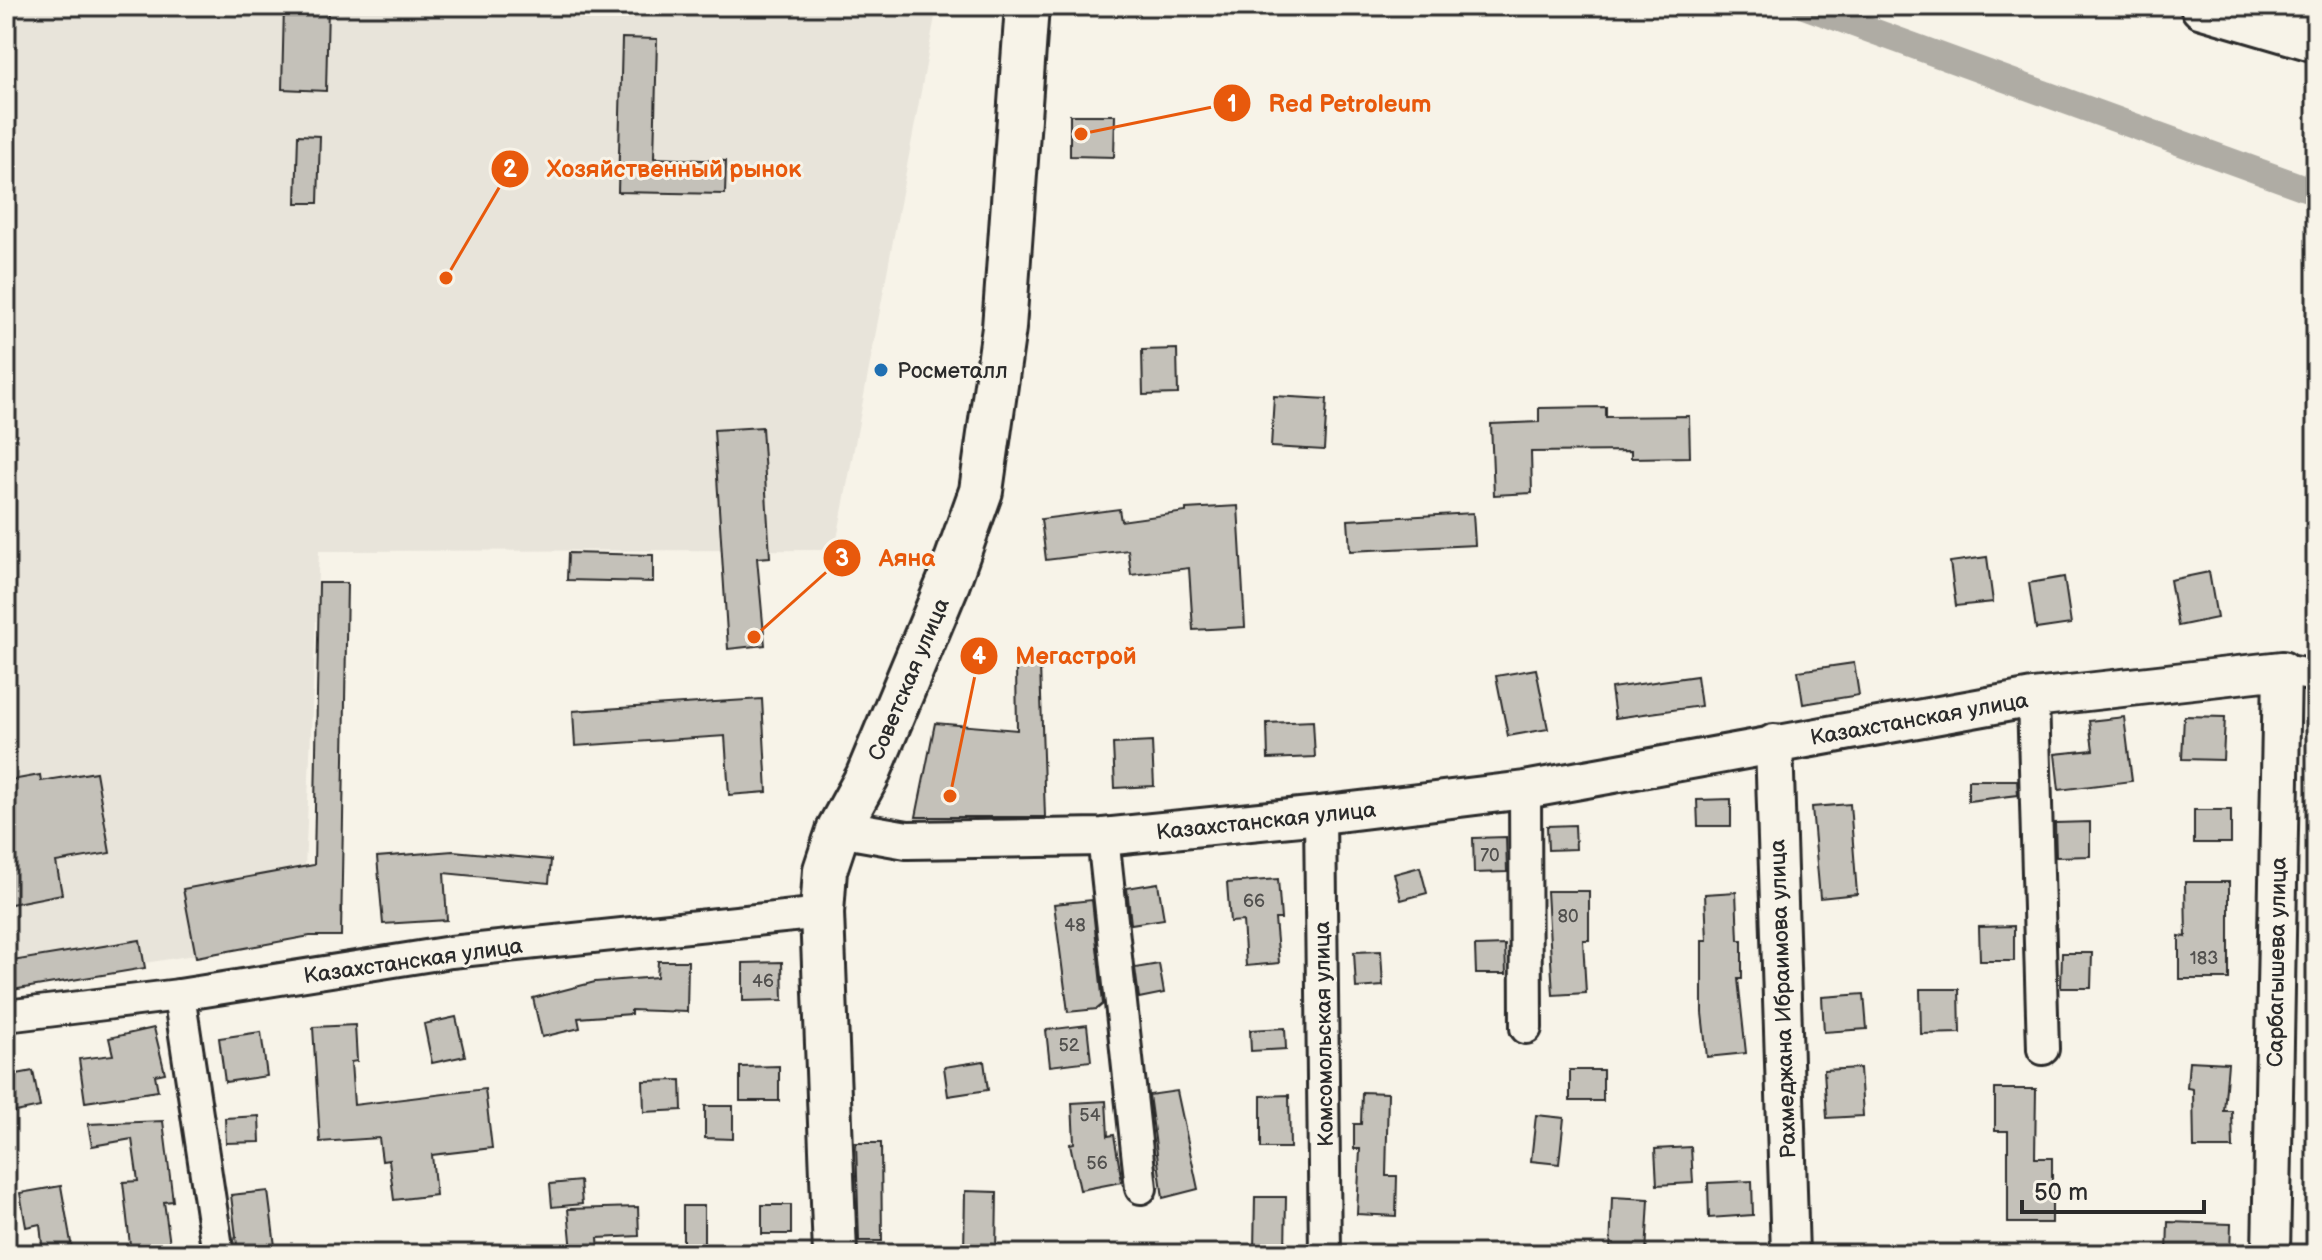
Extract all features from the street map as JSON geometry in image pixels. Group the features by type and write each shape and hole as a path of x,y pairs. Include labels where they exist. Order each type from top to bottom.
{"highway":[{"path":"2203,6 2316,39"}],"main road":[{"name":"Советская улица","path":"835,1254 822,913 825,870 839,828 867,777 948,583 981,491 1004,328 1027,6"}],"street":[{"name":"Казахстанская улица","path":"839,828 907,840 1103,837 1320,815 1525,790 2033,698 2299,673"},
{"name":"Сарбагышева улица","path":"2271,1254 2299,673"},
{"path":"2033,698 2043,1049"},
{"name":"Рахмеджана Ибраимова улица","path":"1774,743 1790,1254"},
{"path":"1525,790 1526,1028"},
{"name":"Комсомольская улица","path":"1320,815 1325,1254"},
{"path":"1103,837 1141,1188"},
{"name":"Казахстанская улица","path":"6,1016 179,995 451,952 822,913"},
{"path":"179,995 218,1254"}],"shaded area":[{"path":"6,6 937,6 835,550 319,551 302,937 6,986"}],"building":[{"path":"284,6 328,6 326,91 282,89"},
{"path":"622,38 657,39 654,158 726,161 725,194 618,192"},
{"path":"1070,115 1115,115 1114,157 1070,156"},
{"path":"298,135 320,136 318,203 296,203"},
{"path":"1177,349 1178,394 1143,395 1142,350"},
{"path":"1274,396 1327,399 1324,450 1271,447"},
{"path":"1606,407 1606,417 1689,416 1690,457 1631,458 1631,451 1531,452 1532,493 1494,495 1491,424 1539,422 1539,408"},
{"path":"762,427 770,557 757,558 765,645 728,649 714,430"},
{"path":"1238,506 1245,627 1193,630 1189,568 1131,575 1128,550 1046,560 1041,519 1119,509 1121,521 1186,512 1186,509"},
{"path":"1473,513 1475,545 1350,551 1348,520"},
{"path":"568,553 653,555 653,582 567,580"},
{"path":"1987,557 1993,602 1956,606 1950,562"},
{"path":"2209,572 2217,618 2178,626 2170,580"},
{"path":"2064,577 2071,624 2036,629 2029,583"},
{"path":"319,583 347,583 341,936 310,936 196,957 183,889 314,865"},
{"path":"1854,663 1859,695 1803,704 1798,671"},
{"path":"1040,665 1045,817 916,817 935,723 1017,730 1016,666"},
{"path":"1536,669 1548,729 1508,736 1496,676"},
{"path":"1697,676 1701,706 1615,718 1611,688"},
{"path":"762,699 767,792 729,795 725,736 575,746 573,711"},
{"path":"2184,716 2225,717 2223,760 2182,759"},
{"path":"2124,717 2132,781 2059,790 2055,754 2093,750 2089,721"},
{"path":"1313,721 1315,757 1268,759 1267,723"},
{"path":"1152,742 1154,786 1115,788 1113,744"},
{"path":"96,772 110,853 56,862 62,894 6,905 6,781 40,775 41,781"},
{"path":"1968,780 2017,780 2018,795 1968,801"},
{"path":"1731,799 1731,826 1698,826 1697,800"},
{"path":"1850,804 1857,894 1820,898 1812,807"},
{"path":"2194,810 2231,810 2231,843 2194,843"},
{"path":"2090,822 2090,856 2056,857 2055,823"},
{"path":"1575,825 1576,849 1548,850 1547,826"},
{"path":"1506,837 1507,872 1474,873 1473,838"},
{"path":"453,851 551,860 549,883 444,873 447,920 383,924 377,857"},
{"path":"1420,867 1427,893 1401,900 1394,874"},
{"path":"1278,879 1281,919 1275,919 1279,963 1246,966 1243,921 1230,922 1227,883"},
{"path":"2185,882 2229,882 2229,979 2179,979 2179,936 2186,937"},
{"path":"1158,883 1164,919 1131,924 1127,888"},
{"path":"1547,891 1589,891 1589,940 1583,940 1586,993 1553,995"},
{"path":"1736,892 1738,940 1742,940 1742,979 1738,979 1746,1053 1707,1057 1702,1013 1702,940 1707,940 1705,894"},
{"path":"1092,900 1103,1004 1097,1009 1068,1012 1054,904"},
{"path":"2014,926 2014,961 1980,961 1979,927"},
{"path":"140,940 145,968 6,991 6,962"},
{"path":"1505,945 1506,974 1476,974 1475,946"},
{"path":"1381,951 1383,986 1356,988 1354,952"},
{"path":"2062,953 2092,953 2091,988 2061,988"},
{"path":"658,961 688,961 687,1012 631,1010 631,1014 578,1018 580,1028 542,1037 533,998 595,982 657,977"},
{"path":"782,962 783,1000 743,1001 743,963"},
{"path":"1159,964 1164,993 1139,998 1135,968"},
{"path":"1920,989 1959,989 1960,1033 1921,1034"},
{"path":"1864,994 1867,1029 1824,1032 1822,997"},
{"path":"456,1017 465,1056 432,1063 424,1024"},
{"path":"355,1025 357,1061 351,1062 354,1105 485,1089 492,1148 432,1155 436,1195 394,1200 389,1160 382,1161 379,1138 320,1142 313,1027"},
{"path":"1087,1025 1091,1061 1050,1066 1046,1030"},
{"path":"154,1028 165,1073 155,1075 158,1091 85,1102 79,1059 113,1055 109,1038"},
{"path":"1285,1028 1286,1049 1251,1051 1250,1030"},
{"path":"261,1032 267,1076 225,1082 219,1038"},
{"path":"984,1061 988,1090 948,1096 944,1067"},
{"path":"2189,1061 2228,1063 2224,1111 2232,1111 2233,1148 2194,1148 2193,1089 2187,1088"},
{"path":"779,1066 779,1101 740,1101 740,1067"},
{"path":"1860,1068 1863,1116 1827,1118 1824,1070"},
{"path":"1570,1070 1603,1070 1603,1101 1570,1101"},
{"path":"33,1071 40,1107 6,1114 6,1076"},
{"path":"681,1080 682,1110 644,1112 643,1081"},
{"path":"1995,1089 2036,1089 2035,1158 2052,1158 2052,1223 2008,1223 2008,1131 1995,1131"},
{"path":"1177,1091 1198,1189 1163,1198 1149,1095"},
{"path":"1362,1092 1388,1093 1386,1176 1397,1176 1396,1216 1357,1214 1360,1149 1354,1149 1354,1124 1361,1124"},
{"path":"1289,1095 1290,1148 1261,1148 1261,1096"},
{"path":"1106,1101 1108,1136 1114,1135 1122,1182 1080,1190 1070,1144 1074,1143 1072,1103"},
{"path":"705,1106 733,1106 733,1139 705,1138"},
{"path":"1536,1115 1564,1118 1559,1164 1531,1161"},
{"path":"259,1116 260,1142 226,1143 225,1118"},
{"path":"163,1121 173,1201 164,1202 171,1251 131,1254 123,1182 138,1181 132,1139 92,1146 88,1124"},
{"path":"856,1143 881,1143 882,1241 859,1241"},
{"path":"1691,1147 1693,1183 1657,1185 1655,1149"},
{"path":"580,1181 582,1204 552,1207 550,1184"},
{"path":"1752,1181 1753,1215 1709,1218 1708,1183"},
{"path":"61,1186 73,1254 43,1254 40,1224 26,1227 20,1193"},
{"path":"268,1191 276,1254 238,1254 231,1195"},
{"path":"965,1191 997,1192 996,1254 964,1254"},
{"path":"1255,1197 1286,1197 1285,1252 1254,1251"},
{"path":"1612,1197 1649,1199 1646,1254 1610,1254"},
{"path":"762,1205 791,1205 791,1234 762,1234"},
{"path":"683,1206 704,1206 704,1254 683,1254"},
{"path":"638,1207 639,1236 598,1238 599,1250 572,1252 568,1209"},
{"path":"2168,1222 2231,1224 2230,1254 2167,1254"}],"waterway":[{"path":"1804,6 2316,192"}],"place":[{"name":"Red Petroleum","path":"1081,134"},
{"name":"Хозяйственный рынок","path":"446,278"},
{"name":"Росметалл","path":"881,370"},
{"name":"Аяна","path":"754,637"},
{"name":"Мегастрой","path":"950,796"}]}
